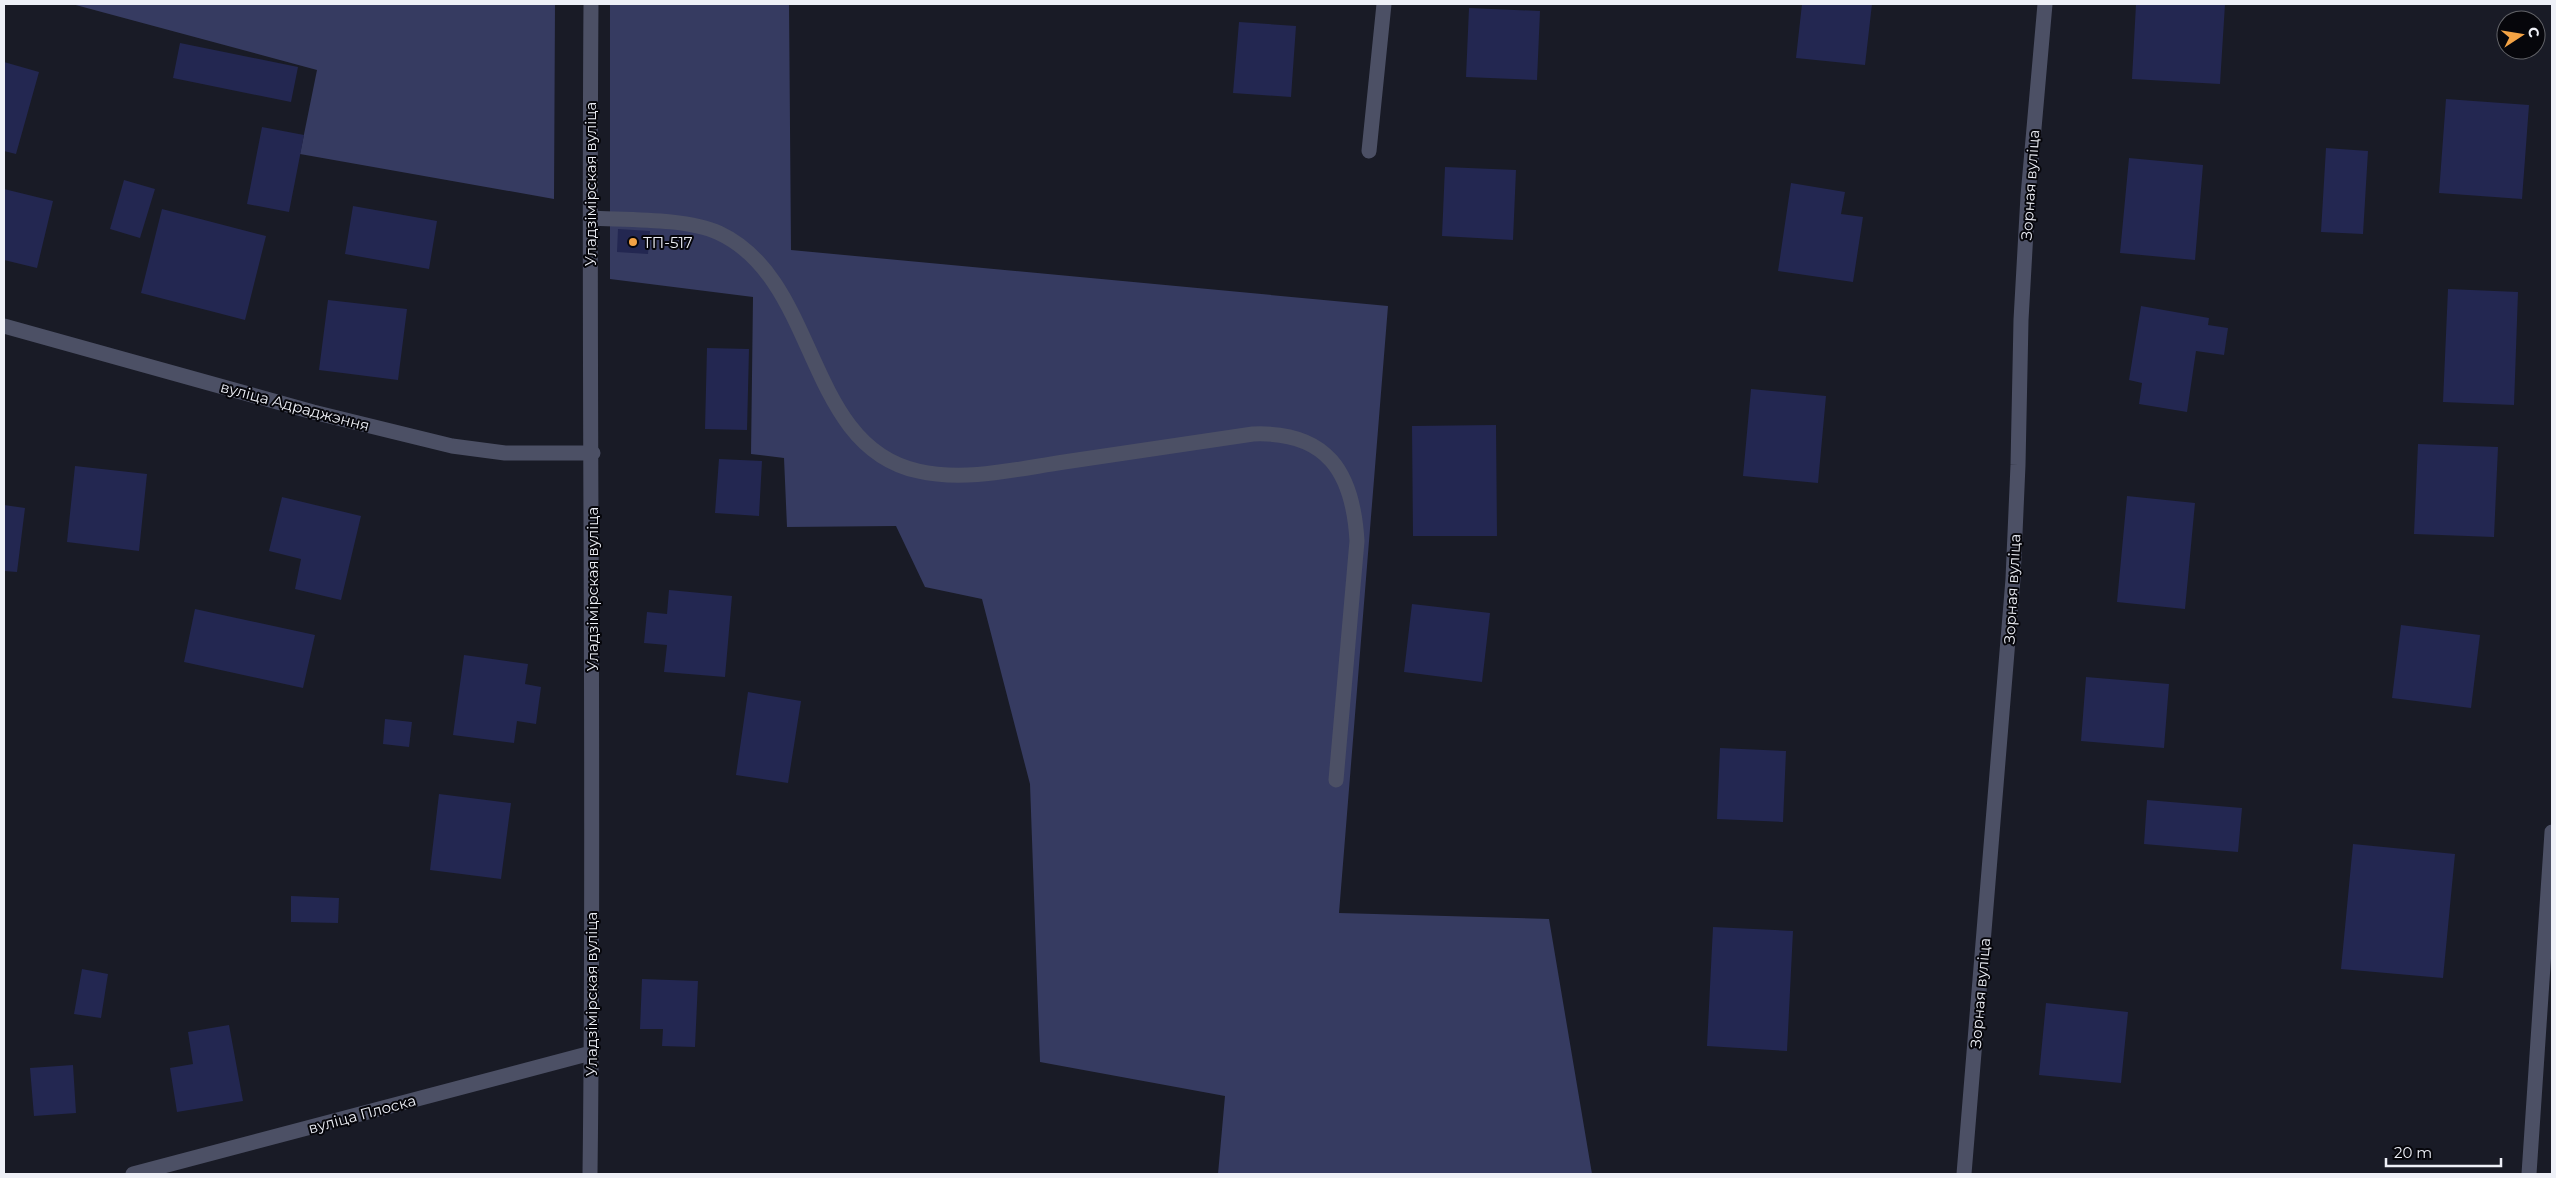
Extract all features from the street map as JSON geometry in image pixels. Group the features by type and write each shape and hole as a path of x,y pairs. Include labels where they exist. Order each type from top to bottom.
{"street":[{"name":"Уладзімірская вуліца","path":"590,1174 593,453 590,218 591,4"},
{"path":"1369,152 1384,4"},
{"name":"Зорная вуліца","path":"1964,1174 2012,589 2018,466 2021,320 2028,196 2045,4"},
{"path":"590,218 688,224 718,232 742,246 763,266 780,291 847,423 867,445 890,461 917,471 945,475 996,472 1253,434 1278,433 1300,439 1321,450 1337,468 1349,490 1355,513 1357,541 1336,780"},
{"name":"вуліца Адраджэння","path":"4,326 313,412 443,444 505,453 593,453"},
{"path":"2529,1174 2552,832"},
{"name":"вуліца Плоска","path":"133,1174 591,1053"}],"shaded area":[{"path":"72,4 555,4 554,199 300,154 317,70"},
{"path":"610,4 789,4 791,250 1388,306 1339,913 1549,919 1592,1174 1218,1174 1225,1096 1040,1062 1030,784 982,599 925,587 896,526 787,527 784,458 751,454 753,297 610,279"}],"building":[{"path":"1802,4 1872,4 1865,65 1796,58"},
{"path":"2136,4 2225,4 2220,84 2132,79"},
{"path":"1469,8 1540,11 1537,80 1466,77"},
{"path":"1239,22 1296,26 1291,97 1233,93"},
{"path":"180,43 298,67 291,102 173,78"},
{"path":"4,62 39,72 16,154 4,151"},
{"path":"2446,99 2529,105 2522,199 2439,193"},
{"path":"262,127 304,135 289,212 247,204"},
{"path":"2326,148 2368,151 2363,234 2321,232"},
{"path":"2129,158 2203,165 2195,260 2120,253"},
{"path":"1445,167 1516,170 1513,240 1442,236"},
{"path":"124,180 155,189 140,238 110,229"},
{"path":"1791,183 1845,192 1841,214 1863,217 1853,282 1778,271"},
{"path":"4,189 53,201 37,268 4,260"},
{"path":"353,206 437,221 429,269 345,254"},
{"path":"162,209 266,236 245,320 141,293"},
{"name":"ТП-517","path":"618,229 650,231 648,254 617,252"},
{"path":"2448,289 2518,292 2514,405 2443,402"},
{"path":"328,300 407,309 398,380 319,370"},
{"path":"2141,306 2209,318 2208,325 2228,328 2224,355 2196,351 2187,412 2139,404 2142,383 2129,380"},
{"path":"707,348 749,349 747,430 705,429"},
{"path":"1751,389 1826,396 1818,483 1743,476"},
{"path":"1496,425 1497,536 1413,536 1412,426"},
{"path":"2418,444 2498,447 2494,537 2414,534"},
{"path":"719,459 762,461 759,516 715,513"},
{"path":"75,466 147,474 139,551 67,542"},
{"path":"2127,496 2195,503 2185,609 2117,602"},
{"path":"282,497 361,516 341,600 295,589 301,559 269,551"},
{"path":"4,505 25,508 17,572 4,571"},
{"path":"669,590 732,596 725,677 664,672 667,645 644,643 647,612 667,614"},
{"path":"1412,604 1490,613 1482,682 1404,672"},
{"path":"195,609 315,635 303,688 184,662"},
{"path":"2401,625 2480,635 2471,708 2392,698"},
{"path":"464,655 528,664 525,684 541,687 536,724 517,721 514,743 453,735"},
{"path":"2086,677 2169,684 2164,748 2081,741"},
{"path":"748,692 801,701 788,783 736,775"},
{"path":"385,719 412,722 409,747 383,744"},
{"path":"1720,748 1786,751 1783,822 1717,819"},
{"path":"439,794 511,803 501,879 430,870"},
{"path":"2147,800 2242,808 2238,852 2144,844"},
{"path":"2353,844 2455,854 2443,978 2341,969"},
{"path":"291,896 339,898 338,923 291,922"},
{"path":"1713,927 1793,931 1787,1051 1707,1046"},
{"path":"82,969 108,974 101,1018 74,1014"},
{"path":"642,979 698,981 695,1047 662,1046 663,1029 640,1029"},
{"path":"2046,1003 2128,1012 2121,1083 2039,1075"},
{"path":"229,1025 243,1101 177,1112 170,1068 193,1064 188,1032"},
{"path":"73,1065 76,1113 34,1116 30,1068"}],"place":[{"name":"ТП-517","path":"633,242"}]}
